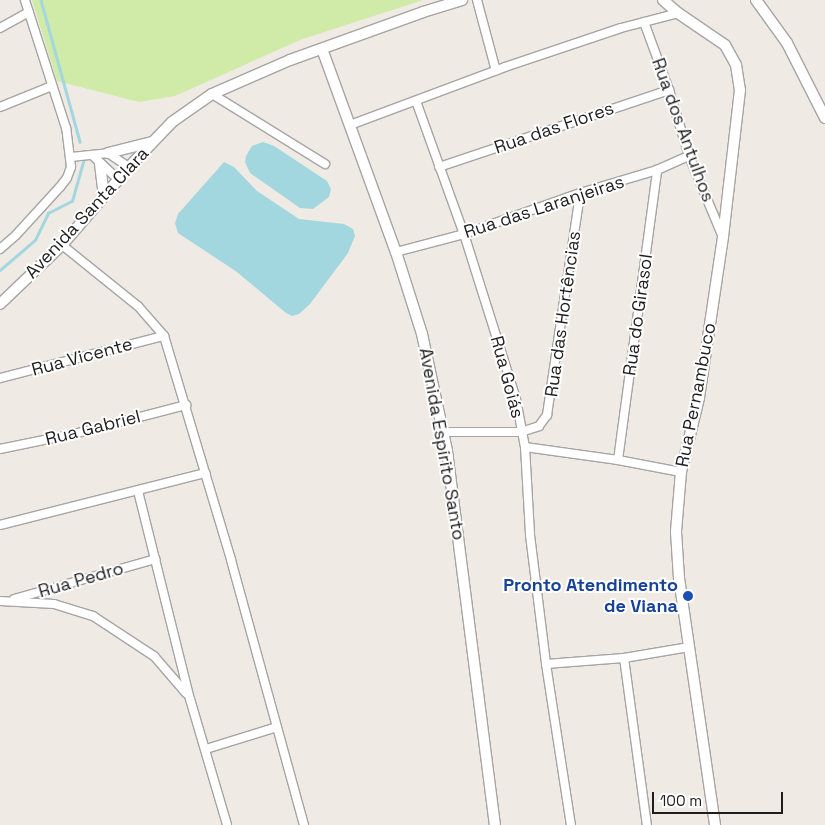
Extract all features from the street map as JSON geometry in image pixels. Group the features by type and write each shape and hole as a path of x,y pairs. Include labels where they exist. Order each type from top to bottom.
{"street":[{"path":"0,249 16,235 67,178 71,157 66,128 25,0"},
{"name":"Avenida Santa Clara","path":"0,304 62,245 129,167 172,122 212,94 290,60 423,12 462,0"},
{"path":"477,0 496,71"},
{"name":"Rua Pernambuco","path":"663,0 678,13 725,44 736,65 739,78 740,104 723,237 699,398 681,472 676,555 714,825"},
{"path":"756,0 787,43 825,118"},
{"path":"0,28 29,12"},
{"path":"350,125 496,71 644,22 678,13"},
{"name":"Rua dos Antulhos","path":"644,22 669,90 689,156 723,237"},
{"name":"Avenida Espírito Santo","path":"322,49 396,252 422,334 443,432 472,635 496,825"},
{"path":"0,107 52,86"},
{"name":"Rua das Flores","path":"439,167 669,90"},
{"path":"212,94 325,164"},
{"name":"Rua Goiás","path":"416,101 464,234 516,399 525,447 530,535 546,664 571,825"},
{"path":"71,157 108,153 153,142"},
{"path":"108,153 129,167"},
{"path":"92,155 118,180"},
{"name":"Rua das Laranjeiras","path":"396,252 464,234 580,193 657,170 689,156"},
{"path":"100,164 104,195"},
{"name":"Rua do Girasol","path":"618,460 657,170"},
{"name":"Rua das Hortências","path":"443,432 521,432 539,426 547,415 580,193"},
{"path":"62,245 138,306 164,336 206,473 304,825"},
{"name":"Rua Vicente","path":"0,378 164,336"},
{"name":"Rua Gabriel","path":"0,449 78,433 186,405"},
{"path":"525,447 618,460 681,472"},
{"path":"0,526 206,473"},
{"path":"138,491 190,699 227,825"},
{"name":"Rua Pedro","path":"4,601 155,560"},
{"path":"4,601 54,604 93,616 154,656 178,682 190,699"},
{"path":"546,664 624,658 689,647"},
{"path":"624,658 647,825"},
{"path":"206,749 277,727"}],"green space":[{"path":"32,0 423,0 300,40 175,96 139,102 57,81"}],"water":[{"path":"263,142 274,146 327,181 331,189 329,197 313,209 300,208 250,173 245,162 246,156 252,146"},
{"path":"224,162 234,167 257,191 299,219 344,224 353,229 355,236 348,253 310,304 299,314 292,316 286,313 237,272 178,233 175,223 178,214"}],"waterway":[{"path":"41,0 80,142"},
{"path":"0,270 35,240 48,213 72,201 83,162"}],"place":[{"name":"Pronto Atendimento de Viana","path":"688,596"}]}
